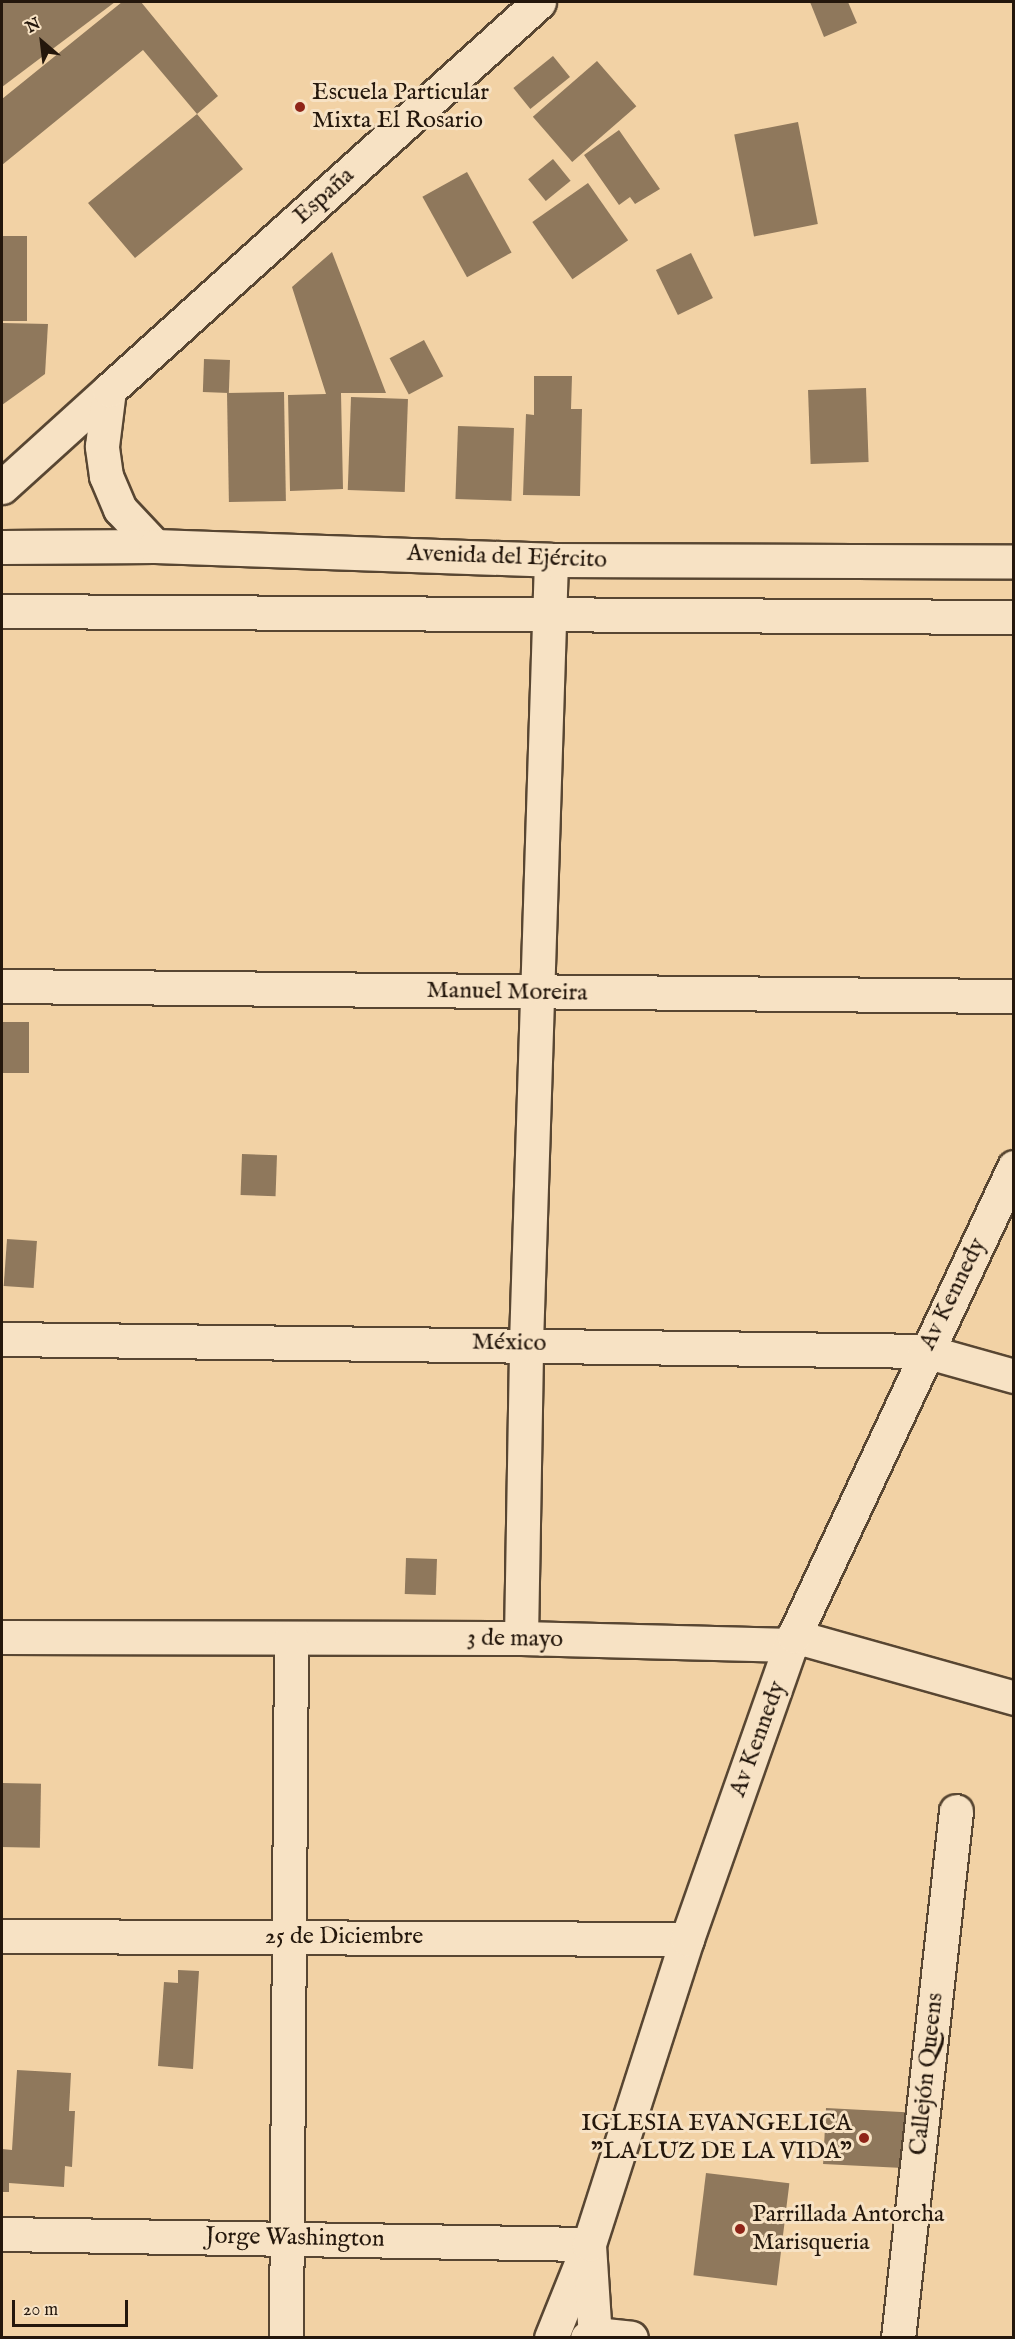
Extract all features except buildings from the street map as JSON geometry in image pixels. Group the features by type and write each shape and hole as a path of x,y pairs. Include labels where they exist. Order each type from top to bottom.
{"street":[{"name":"España","path":"2,487 109,390 506,14 539,2"},
{"path":"109,390 102,446 106,476 120,509 155,546"},
{"name":"Avenida del Ejército","path":"2,547 155,546 551,560 1014,562"},
{"path":"521,1638 526,1343 551,560"},
{"path":"2,611 1014,617"},
{"name":"Manuel Moreira","path":"2,986 1014,996"},
{"name":"Av Kennedy","path":"592,2336 589,2244 687,1939 793,1640 925,1351 1014,1167"},
{"name":"México","path":"2,1339 526,1343 925,1351 1014,1376"},
{"name":"3 de mayo","path":"2,1637 793,1640 1014,1698"},
{"path":"286,2337 291,1638"},
{"name":"Callejón Queens","path":"898,2337 956,1811"},
{"name":"25 de Diciembre","path":"2,1936 687,1939"},
{"name":"Jorge Washington","path":"2,2234 287,2237 589,2244"},
{"path":"551,2337 589,2244"},
{"path":"592,2336 631,2337"}],"place":[{"name":"Escuela Particular Mixta El Rosario","path":"300,107"},
{"name":"IGLESIA EVANGELICA \"LA LUZ DE LA VIDA\"","path":"864,2138"},
{"name":"Parrillada Antorcha Marisqueria","path":"740,2229"}]}
